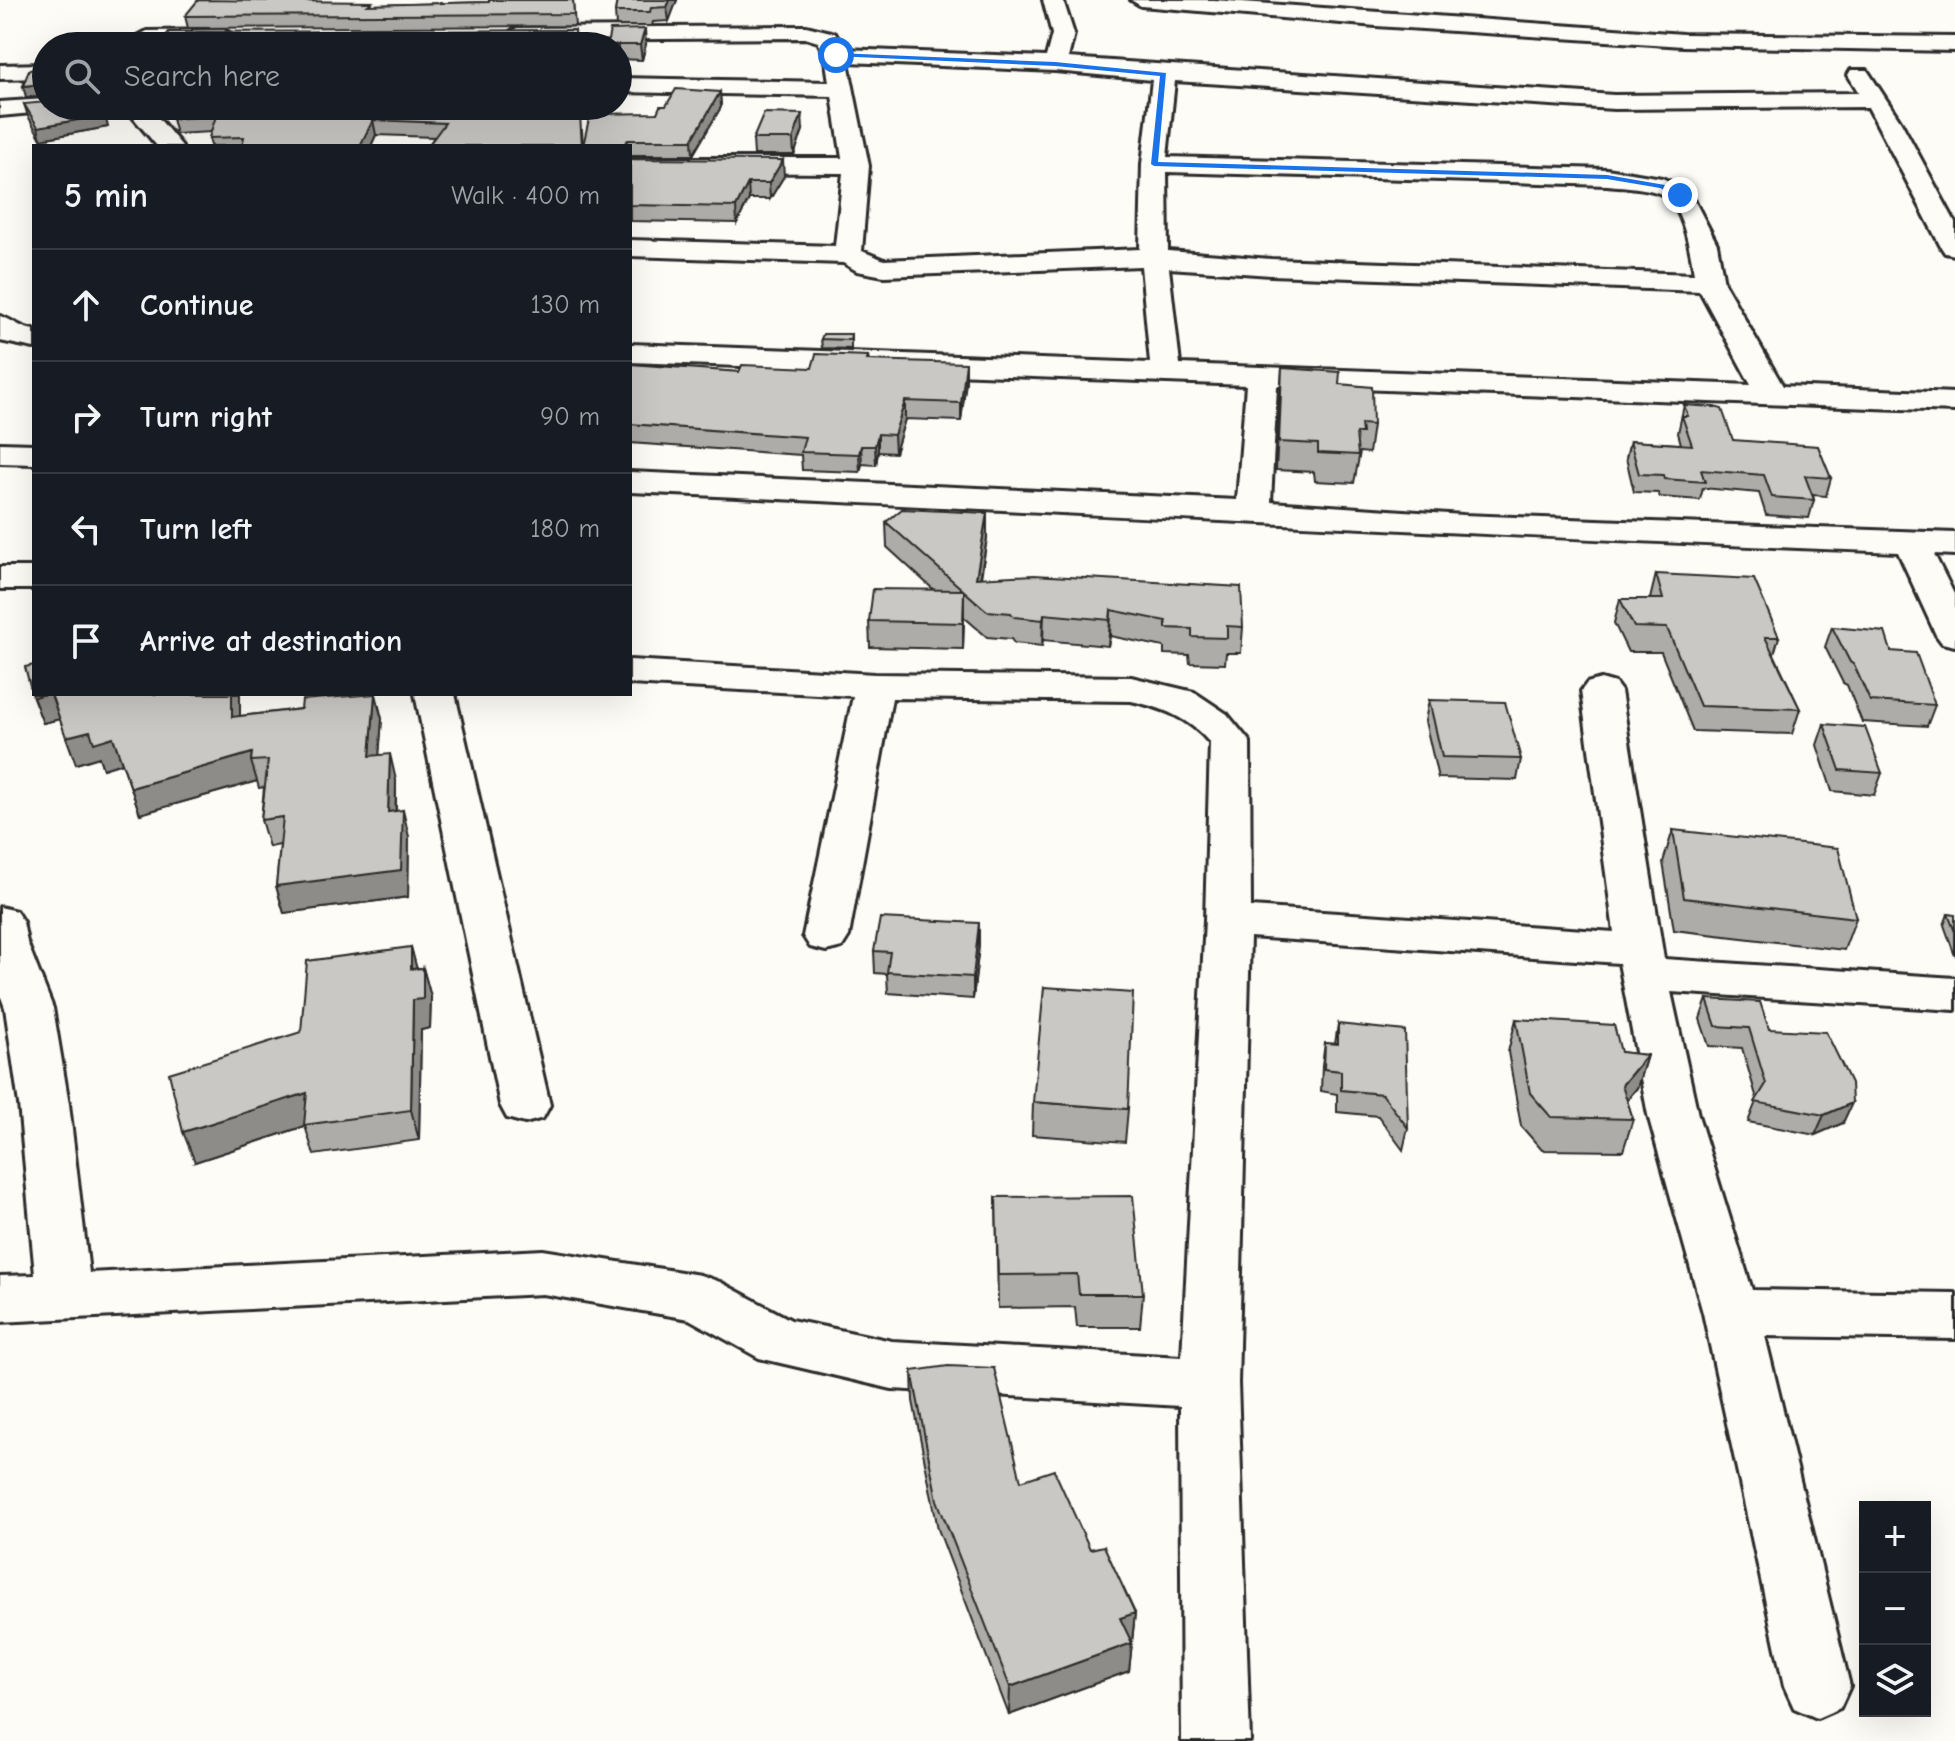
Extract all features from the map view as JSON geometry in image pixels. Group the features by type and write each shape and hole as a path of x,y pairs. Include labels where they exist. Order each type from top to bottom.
{"street":[{"path":"1053,0 1063,34 1055,64"},
{"path":"1141,0 1376,20 1683,40 1799,39 1839,43 1955,44"},
{"path":"632,33 806,32 827,38 836,55 844,89 856,166 848,255"},
{"path":"1839,43 1874,100 1933,184 1955,247"},
{"path":"836,55 1055,64 1170,75 1614,102 1874,100"},
{"path":"0,72 32,71"},
{"path":"1166,374 1154,257 1154,164 1170,75"},
{"path":"632,85 844,89"},
{"path":"0,109 32,107"},
{"path":"147,120 168,144"},
{"path":"1154,164 1607,177 1640,181 1680,195 1703,244 1710,283 1772,395"},
{"path":"632,165 856,166"},
{"path":"632,248 848,255 867,265 884,268 1154,257 1190,263 1710,283"},
{"path":"0,325 12,336 32,339"},
{"path":"632,353 1955,402"},
{"path":"1253,511 1262,377"},
{"path":"0,453 32,454"},
{"path":"632,482 1253,511 1463,525 1955,544"},
{"path":"1911,542 1955,635"},
{"path":"0,578 32,578"},
{"path":"632,672 875,686 1131,689 1180,700 1213,722 1230,742 1228,920 1209,1383 1216,1741"},
{"path":"826,936 875,686"},
{"path":"1601,691 1642,962 1673,1115 1731,1313 1817,1686"},
{"path":"435,696 525,1105"},
{"path":"1228,920 1955,994"},
{"path":"0,922 4,942 29,1008 44,1104 64,1294"},
{"path":"0,1299 543,1272 700,1298 779,1341 892,1365 1209,1383"},
{"path":"1731,1313 1955,1316"}],"building":[{"path":"198,0 372,2 368,5 573,0 574,14 185,16"},
{"path":"617,0 670,0 667,7 651,8 650,12 615,12"},
{"path":"645,29 640,45 632,45 632,32 610,30"},
{"path":"575,30 575,32 169,32"},
{"path":"29,70 32,70 32,85 23,86"},
{"path":"676,89 720,92 692,140 583,144 589,120 632,120 632,113 657,113 660,106 666,106"},
{"path":"32,103 32,117 24,104"},
{"path":"764,113 802,114 793,139 753,139"},
{"path":"34,120 77,120 38,127"},
{"path":"215,120 373,120 361,144 242,144 244,137 209,138"},
{"path":"373,120 580,120 582,144 429,144 445,123"},
{"path":"632,159 783,160 769,183 748,183 736,207 632,205"},
{"path":"823,334 851,334 850,340 821,339"},
{"path":"816,354 868,356 867,360 966,363 961,403 905,401 894,435 878,434 875,446 861,446 859,454 801,452 805,437 632,424 632,364 739,372 742,365 812,368"},
{"path":"1282,368 1340,372 1339,384 1372,387 1373,425 1361,424 1362,433 1356,433 1358,455 1318,453 1318,444 1279,442"},
{"path":"1684,405 1722,409 1733,440 1818,446 1831,478 1805,476 1814,500 1772,497 1764,475 1701,470 1705,482 1639,474 1630,441 1692,445 1682,416 1688,416"},
{"path":"902,509 987,513 976,578 1034,575 1241,587 1243,627 1227,626 1227,638 1192,637 1192,629 1166,628 1166,621 1111,610 1110,620 1044,614 1043,620 1014,617 1011,613 987,611 964,591 963,623 869,621 873,589 963,590 886,522"},
{"path":"1656,574 1754,579 1779,637 1765,637 1800,709 1700,706 1667,628 1634,627 1620,599 1663,599"},
{"path":"1832,627 1885,632 1891,651 1916,653 1935,705 1870,701"},
{"path":"32,665 32,693 25,667"},
{"path":"52,696 232,696 232,717 301,709 302,700 375,696 370,756 390,754 388,812 403,810 401,870 276,886 283,817 261,820 268,760 251,761 252,753 131,788 113,737 94,743 90,731 66,737"},
{"path":"1429,700 1505,702 1521,759 1442,757"},
{"path":"1824,724 1865,727 1882,773 1840,770"},
{"path":"1673,830 1838,848 1856,918 1684,898"},
{"path":"1948,914 1955,915 1955,932"},
{"path":"880,918 979,923 973,977 887,972 890,952 874,951"},
{"path":"411,947 411,969 423,968 423,999 413,1000 411,1110 304,1125 307,1093 183,1132 169,1073 301,1032 307,961"},
{"path":"1044,987 1133,993 1128,1109 1033,1102"},
{"path":"1707,999 1760,1002 1769,1029 1826,1032 1851,1083 1852,1103 1824,1115 1755,1102 1766,1084 1749,1028 1716,1026"},
{"path":"1516,1019 1614,1025 1621,1052 1647,1055 1622,1085 1633,1119 1551,1117 1530,1093"},
{"path":"1338,1024 1405,1031 1408,1128 1382,1094 1341,1090 1341,1071 1324,1069 1325,1043 1338,1044"},
{"path":"1133,1196 1143,1294 1079,1294 1077,1274 998,1275 996,1197"},
{"path":"948,1366 994,1368 1021,1481 1054,1470 1090,1549 1104,1546 1135,1613 1120,1618 1132,1643 1010,1687 937,1500 912,1371"}],"route":[{"path":"836,55 1055,64 1164,74 1154,164 1607,177 1662,186 1680,195"}]}
